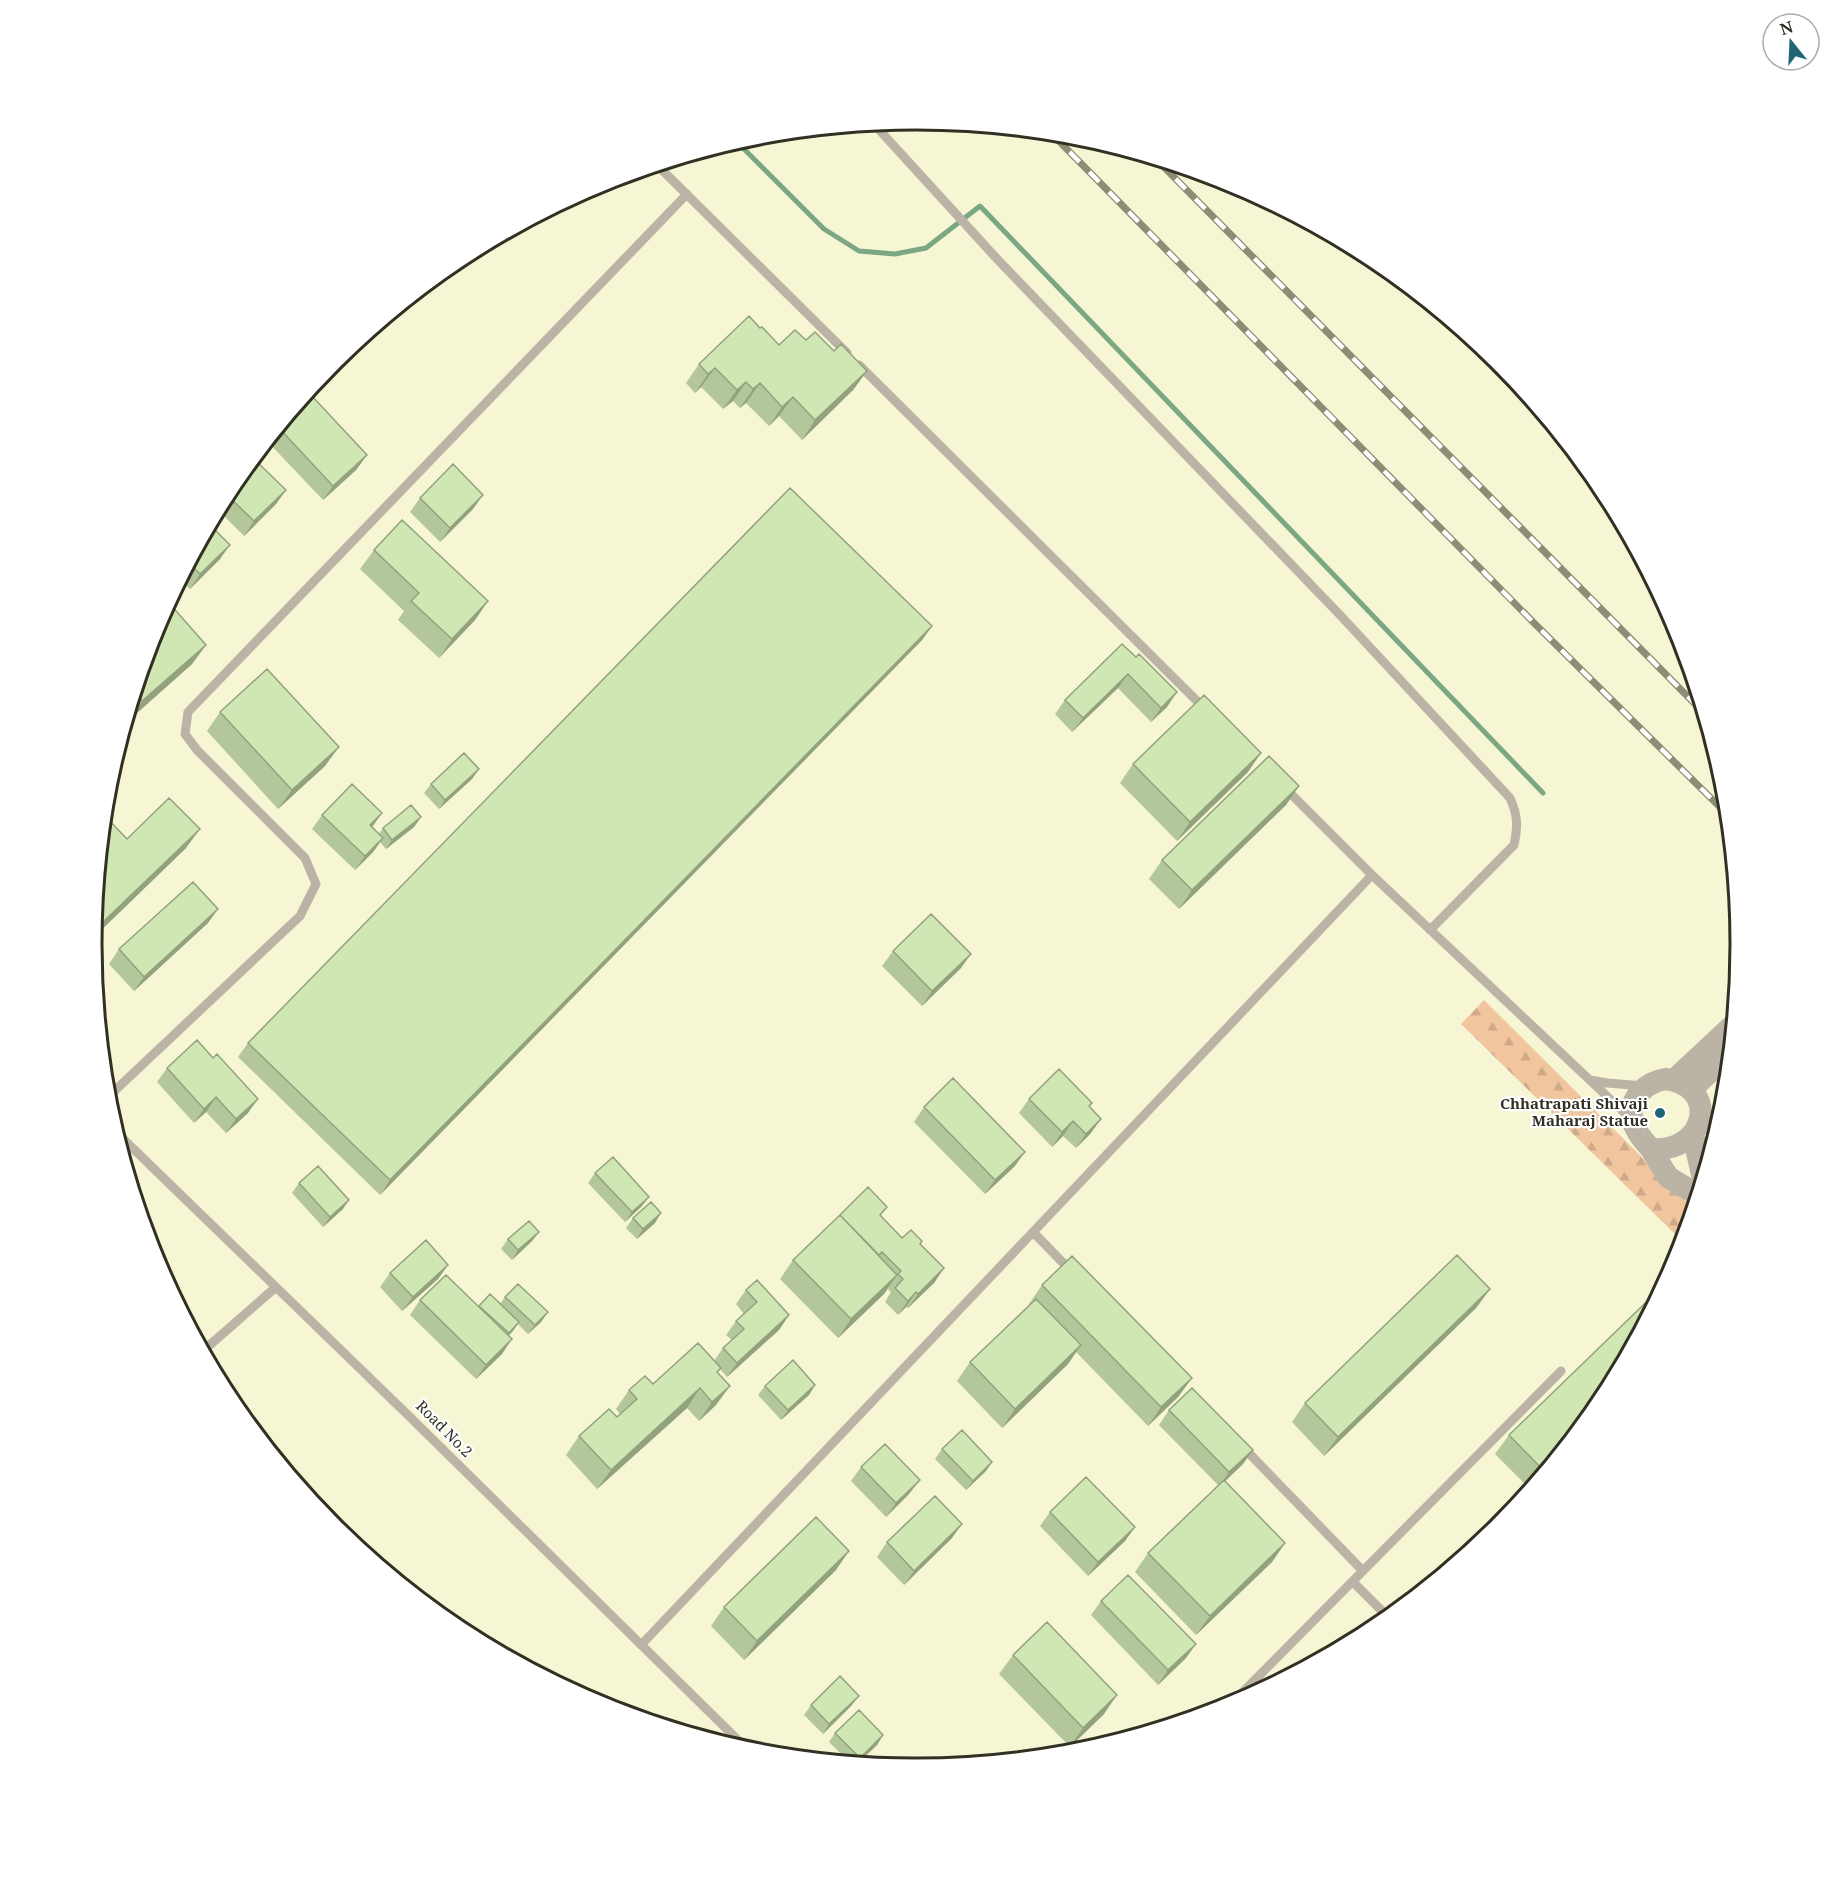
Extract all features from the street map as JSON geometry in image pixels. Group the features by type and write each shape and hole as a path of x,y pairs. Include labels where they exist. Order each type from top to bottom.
{"street":[{"path":"1683,1085 1725,1034"},
{"path":"1683,1085 1723,1057"},
{"path":"1651,1149 1677,1146 1693,1135 1701,1117 1700,1107 1697,1098 1683,1085 1665,1079 1646,1086 1634,1101 1632,1120 1668,1177 1692,1192"},
{"path":"1693,1135 1700,1165"}],"lane":[{"path":"880,131 968,227 1340,615 1510,798 1517,812 1514,845 1430,930"},
{"path":"663,171 1211,715"},
{"path":"116,1090 300,916 316,884 305,858 205,759 185,734 188,712 687,194"},
{"path":"1279,782 1372,875 1632,1120"},
{"path":"641,1645 1372,875"},
{"path":"1590,1080 1646,1086"},
{"name":"Road No.2","path":"127,1143 736,1738"},
{"path":"1033,1232 1074,1274"},
{"path":"208,1346 276,1287"},
{"path":"1247,1688 1561,1371"},
{"path":"1231,1436 1363,1571"},
{"path":"1353,1582 1382,1611"}],"green space":[{"path":"1484,1000 1689,1204 1677,1236 1461,1024"}],"building":[{"path":"749,316 779,345 795,330 806,340 815,332 834,351 841,344 867,371 815,420 793,397 782,407 760,383 753,389 746,382 737,390 715,368 708,374 699,364"},
{"path":"313,397 367,455 333,486 283,432"},
{"path":"259,464 286,490 254,521 233,501"},
{"path":"453,464 483,495 450,528 420,498"},
{"path":"790,488 932,626 390,1180 248,1043"},
{"path":"402,520 488,601 452,639 411,601 419,593 374,550"},
{"path":"215,530 230,545 200,574 194,568"},
{"path":"174,609 206,645 142,701 140,699 145,682"},
{"path":"1122,644 1136,657 1139,654 1177,692 1161,708 1128,674 1083,718 1065,700"},
{"path":"267,669 339,747 292,790 220,712"},
{"path":"1204,695 1261,753 1190,822 1133,764"},
{"path":"464,753 479,769 445,800 431,784"},
{"path":"1269,756 1299,786 1192,890 1162,860"},
{"path":"352,784 382,813 370,825 383,838 365,856 322,815"},
{"path":"169,798 200,829 103,922 112,823 127,839"},
{"path":"411,805 421,817 392,840 383,828"},
{"path":"193,882 218,909 144,977 119,949"},
{"path":"931,914 971,954 932,991 893,951"},
{"path":"197,1040 213,1058 217,1054 258,1099 236,1119 216,1097 204,1109 167,1068"},
{"path":"1059,1069 1092,1103 1089,1106 1101,1119 1086,1134 1073,1121 1062,1132 1029,1099"},
{"path":"953,1078 1025,1152 995,1180 924,1107"},
{"path":"613,1157 649,1197 632,1212 595,1173"},
{"path":"318,1166 349,1200 330,1217 299,1183"},
{"path":"868,1187 887,1207 880,1215 902,1238 911,1230 922,1241 920,1244 944,1268 908,1301 895,1288 903,1279 898,1274 901,1271 882,1252 879,1255 840,1215"},
{"path":"651,1202 661,1213 643,1229 633,1218"},
{"path":"840,1215 897,1275 851,1319 793,1260"},
{"path":"529,1221 539,1232 518,1250 508,1239"},
{"path":"426,1240 448,1265 413,1297 390,1273"},
{"path":"1457,1255 1490,1289 1338,1437 1305,1403"},
{"path":"1072,1256 1192,1378 1161,1407 1042,1285"},
{"path":"446,1275 512,1339 486,1365 420,1300"},
{"path":"757,1280 789,1315 737,1363 723,1348 744,1329 736,1321 757,1302 746,1290"},
{"path":"518,1284 548,1312 535,1325 505,1297"},
{"path":"490,1294 519,1322 509,1333 479,1306"},
{"path":"1036,1299 1081,1345 1015,1409 970,1362"},
{"path":"1649,1299 1594,1397 1540,1467 1509,1435"},
{"path":"698,1343 721,1368 717,1372 730,1386 712,1402 700,1388 611,1470 579,1436 609,1409 617,1417 637,1399 629,1390 645,1376 653,1384"},
{"path":"793,1360 815,1385 788,1410 765,1386"},
{"path":"1192,1388 1253,1450 1229,1472 1169,1410"},
{"path":"962,1430 992,1462 973,1481 942,1449"},
{"path":"885,1444 920,1480 896,1503 861,1467"},
{"path":"1086,1477 1135,1527 1098,1562 1050,1512"},
{"path":"1224,1480 1285,1543 1210,1616 1148,1553"},
{"path":"935,1496 962,1524 914,1571 887,1542"},
{"path":"816,1517 849,1551 757,1641 724,1607"},
{"path":"1128,1575 1196,1644 1168,1670 1101,1601"},
{"path":"1047,1622 1117,1695 1083,1728 1013,1655"},
{"path":"840,1676 859,1696 829,1724 811,1705"},
{"path":"859,1710 883,1735 861,1757 835,1733"}],"waterway":[{"path":"743,148 824,229 859,251 895,254 926,248 980,206 1543,793"}],"railway":[{"path":"1060,142 1534,623 1718,806"},
{"path":"1166,169 1694,703"}],"place":[{"name":"Chhatrapati Shivaji Maharaj Statue","path":"1660,1113"}]}
